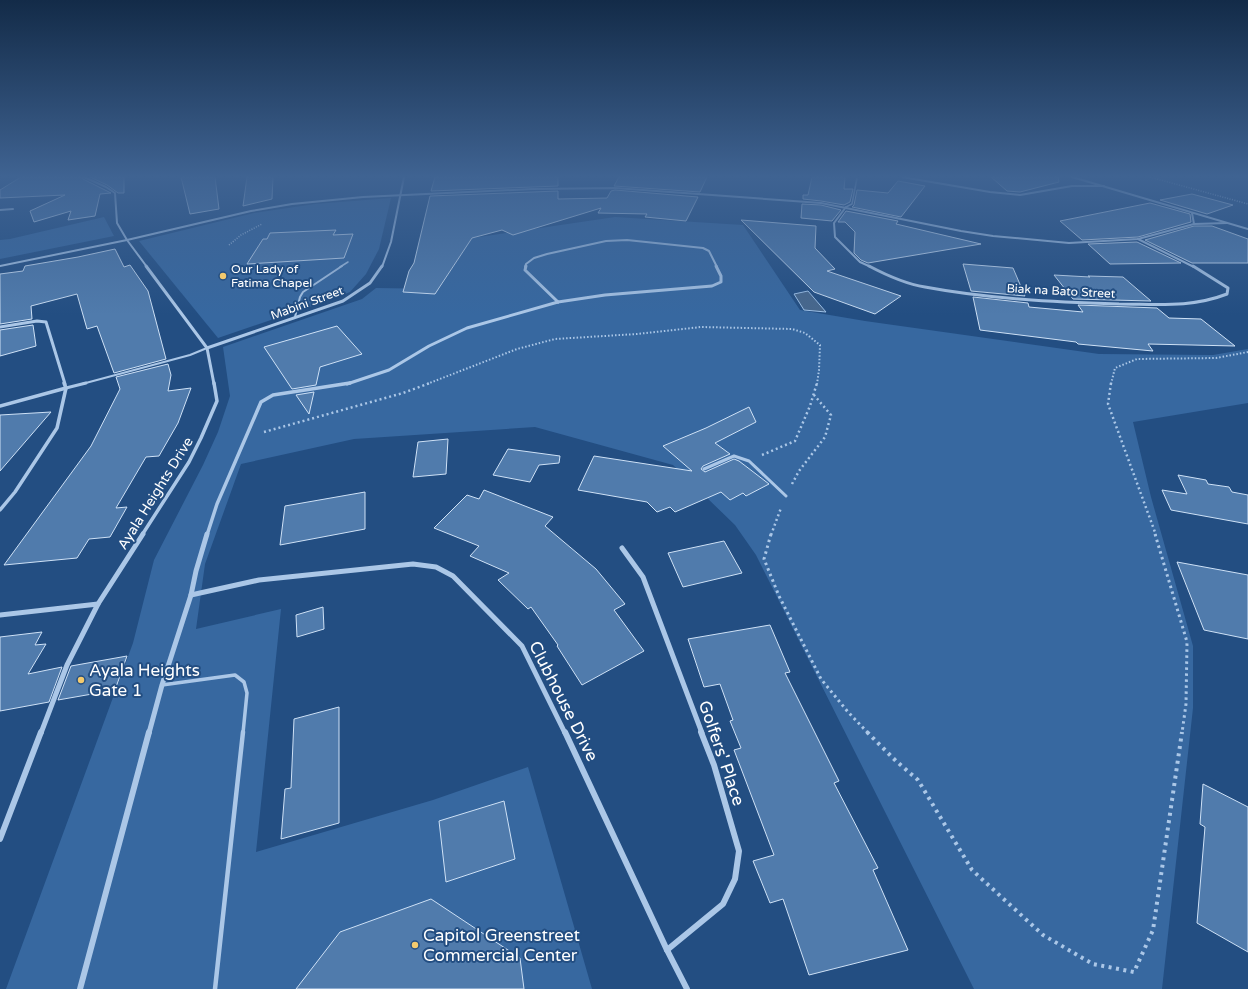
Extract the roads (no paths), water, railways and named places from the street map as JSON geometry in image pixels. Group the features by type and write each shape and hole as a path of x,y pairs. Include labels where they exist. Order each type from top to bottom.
{"street":[{"name":"Ayala Heights Drive","path":"0,838 67,665 98,604 177,480 201,438 217,401 207,348 127,240 117,223"},
{"path":"0,266 127,240 197,223"},
{"name":"Mabini Street","path":"207,348 343,301 358,293 378,274 388,254 395,223"},
{"name":"Biak na Bato Street","path":"834,223 835,237 860,262 887,275 924,287 999,297 1087,303 1183,305 1212,300 1227,294 1228,288 1186,262 1138,239"},
{"path":"927,223 992,236 1069,243 1138,239 1194,224 1222,223"},
{"path":"1228,223 1248,229"},
{"path":"80,989 162,685 191,595 196,571 217,504 248,436 261,402 273,395 343,386 389,370 429,346 467,328 558,302 612,294 712,286 721,282 721,276 709,251 703,248 627,240 606,241 547,254 534,258 526,264 525,270 558,302"},
{"path":"0,327 37,321 46,322 66,388 57,428 15,492 0,510"},
{"path":"0,406 66,388"},
{"name":"Golfers' Place","path":"622,548 643,577 714,765 740,851 735,878 724,904 667,950"},
{"name":"Clubhouse Drive","path":"191,595 259,580 413,564 436,567 453,576 522,646 570,742 667,950 688,989"},
{"path":"0,615 98,604"}],"lane":[{"path":"295,317 300,297 303,292 348,262"},
{"path":"66,388 190,355 207,348"},
{"path":"704,469 734,456 749,461 786,496"},
{"path":"162,685 235,675 244,682 247,693 215,989"}],"place":[{"name":"Our Lady of Fatima Chapel","path":"223,276"},
{"name":"Ayala Heights Gate 1","path":"81,680"},
{"name":"Capitol Greenstreet Commercial Center","path":"415,945"}]}
